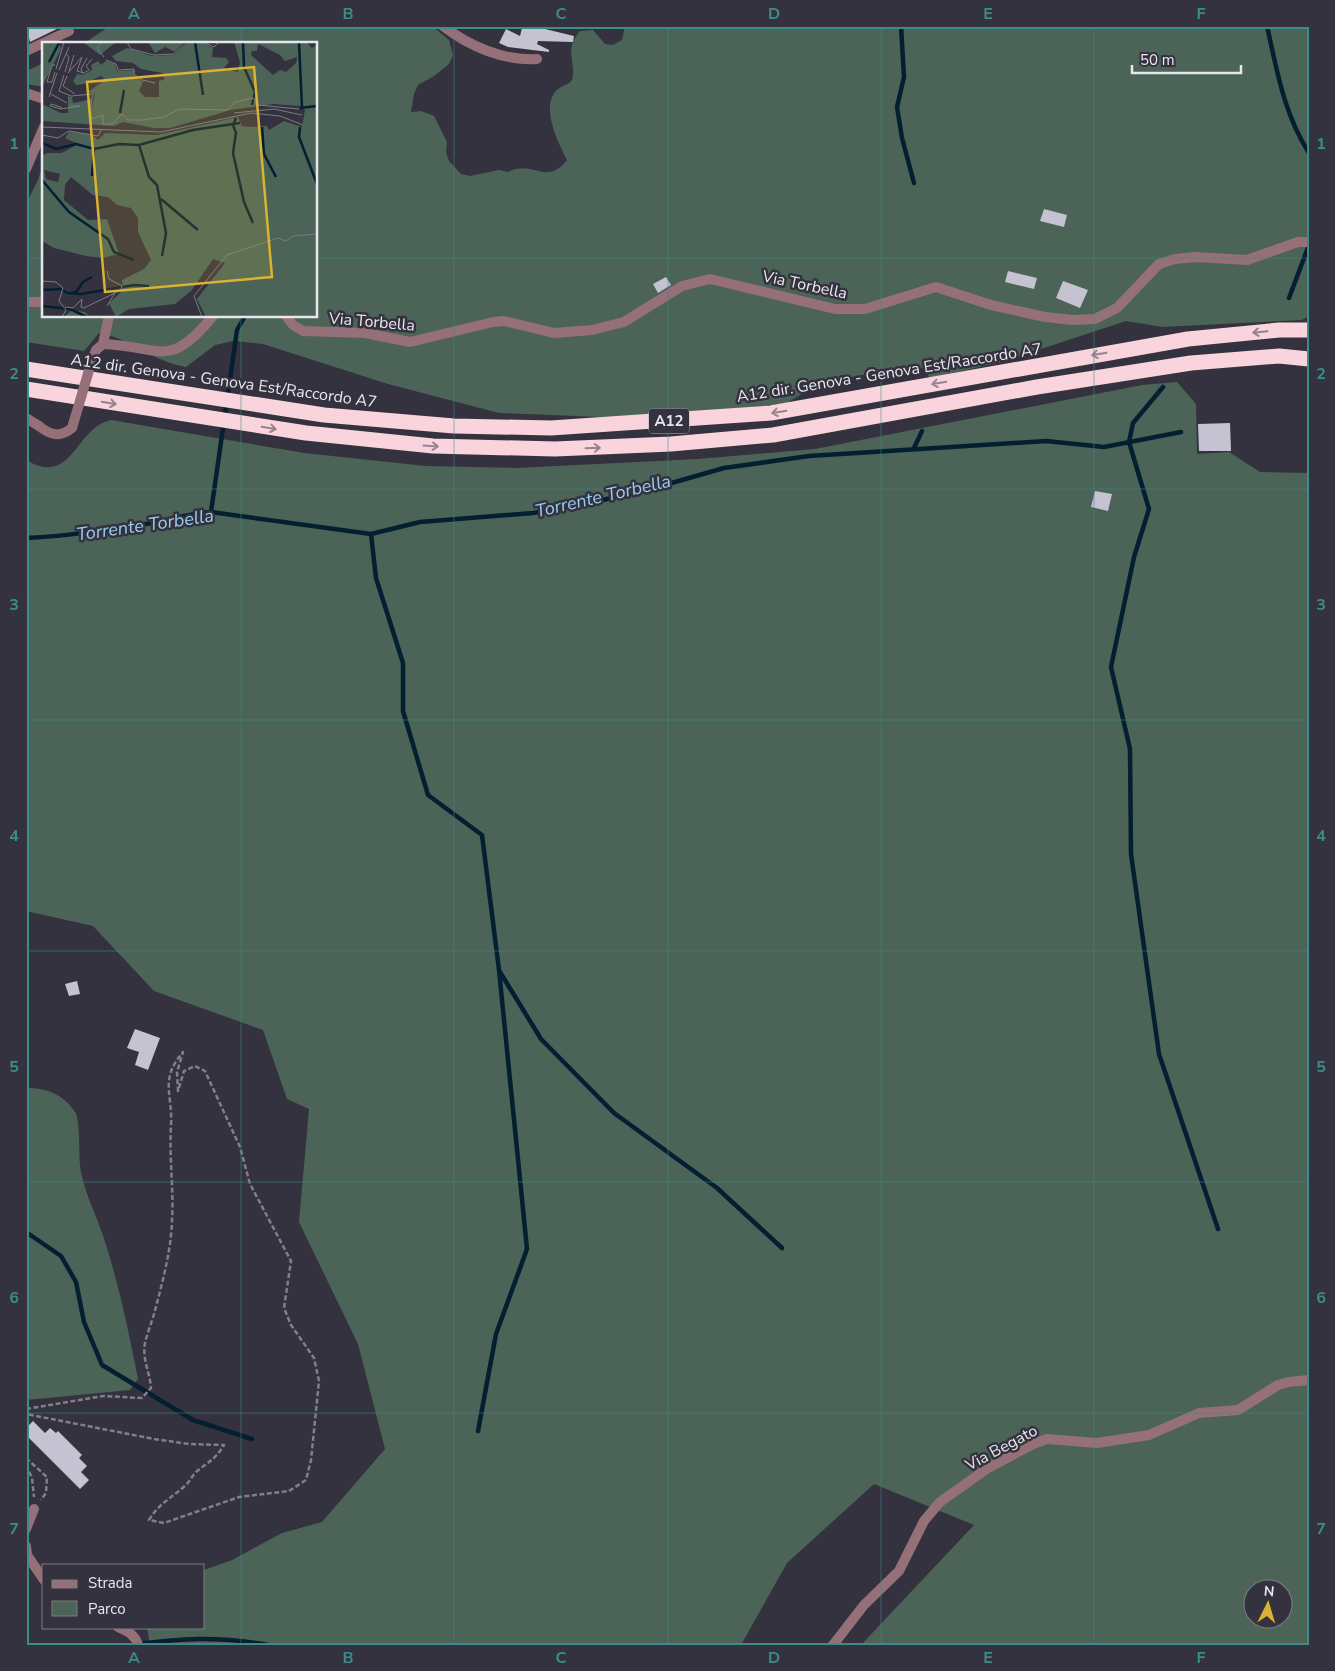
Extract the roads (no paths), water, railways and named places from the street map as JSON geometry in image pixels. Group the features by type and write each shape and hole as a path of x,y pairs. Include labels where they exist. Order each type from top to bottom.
{"highway":[{"name":"A12 dir. Genova - Genova Est/Raccordo A7","path":"26,368 324,415 454,426 551,428 772,413 1188,339 1279,330 1309,330"},
{"name":"A12","path":"26,389 306,434 433,446 555,449 671,444 772,435 1038,387 1192,363 1279,356 1309,359"}],"street":[{"path":"442,26 472,44 500,55 522,60 537,59"},
{"path":"45,42 69,31"},
{"path":"26,51 42,44"},
{"path":"26,93 42,98"},
{"path":"26,169 42,132"},
{"name":"Via Torbella","path":"288,318 293,325 303,331 365,333 410,342 504,321 563,333 592,330 624,322 643,313 682,286 710,279 835,309 865,309 936,287 990,305 1045,317 1073,320 1095,319 1117,308 1159,264 1175,259 1196,257 1246,260 1298,242 1309,242"},
{"path":"26,302 42,302"},
{"path":"26,418 55,435 67,432 72,428 92,360 96,350 103,344 109,318"},
{"path":"103,344 170,352 184,346 211,318"},
{"name":"Via Begato","path":"833,1645 864,1605 899,1571 924,1521 935,1508 961,1486 988,1468 1047,1439 1097,1443 1149,1435 1199,1413 1238,1410 1278,1385 1309,1380"},
{"path":"26,1529 34,1509"},
{"path":"26,1546 27,1555 42,1577"},
{"path":"120,1628 128,1631 136,1638 138,1645"}],"waterway":[{"path":"901,26 904,77 897,107 902,138 914,183"},
{"path":"1267,26 1287,108 1309,153"},
{"path":"1289,298 1309,245"},
{"path":"211,512 237,330 244,318"},
{"path":"1163,387 1133,423 1129,442 1149,509 1134,557 1111,667 1130,749 1131,854 1159,1054 1218,1229"},
{"path":"914,448 922,431"},
{"name":"Torrente Torbella","path":"26,538 108,530 211,512 371,534 420,522 533,513 590,503 654,488 724,468 809,456 1046,441 1104,447 1181,432"},
{"path":"371,534 376,578 403,663 403,711 428,795 482,835 499,970 527,1249 496,1334 478,1431"},
{"path":"500,972 541,1039 614,1113 717,1188 782,1248"},
{"path":"26,1232 61,1256 76,1282 84,1322 102,1365 193,1420 252,1439"},
{"path":"132,1645 200,1639 233,1640 268,1645"}]}
